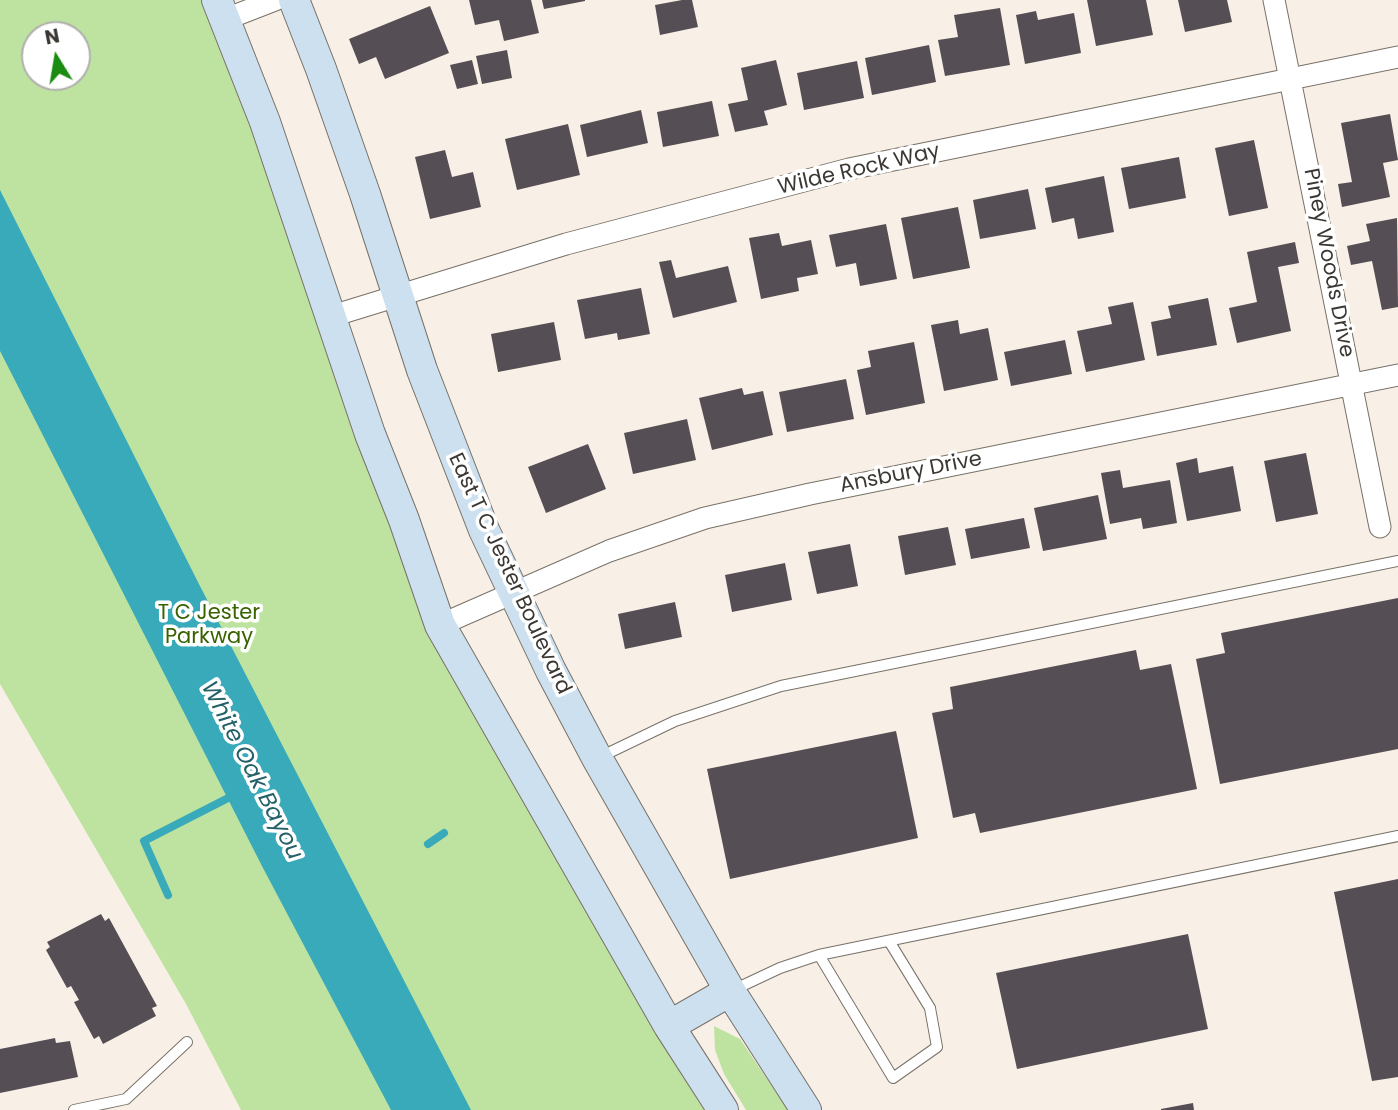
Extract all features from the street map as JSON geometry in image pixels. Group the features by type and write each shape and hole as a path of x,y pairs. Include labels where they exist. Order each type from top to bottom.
{"street":[{"path":"275,0 222,10 292,197 370,434 404,520 440,625 670,1026 723,1110"},
{"name":"East T C Jester Boulevard","path":"294,0 365,194 397,296 484,530 551,671 597,758 730,991 806,1110"},
{"name":"Piney Woods Drive","path":"1273,0 1380,527"},
{"name":"Wilde Rock Way","path":"330,317 566,244 849,169 1398,57"},
{"name":"Ansbury Drive","path":"440,625 609,551 705,518 810,494 1398,375"},
{"path":"670,1026 730,991"}],"lane":[{"path":"597,758 675,721 781,687 1398,561"},
{"path":"730,991 780,968 819,955 1398,836"},
{"path":"819,955 893,1078 937,1047 930,1008 889,940"},
{"path":"74,1110 126,1099 187,1042"}],"green space":[{"name":"T C Jester Parkway","path":"0,0 206,0 391,518 709,1110 241,1110 186,1004 0,684"},
{"path":"714,1026 740,1039 788,1110 746,1110 724,1074 715,1050"}],"water":[{"name":"White Oak Bayou","path":"0,190 202,590 471,1110 391,1110 263,868 0,351"}],"building":[{"path":"469,0 531,0 539,33 504,41 499,20 475,25"},
{"path":"542,0 585,0 585,1 544,9"},
{"path":"692,0 698,27 660,35 655,5"},
{"path":"1087,0 1146,0 1153,35 1096,46"},
{"path":"1178,0 1227,0 1232,22 1185,32"},
{"path":"430,6 449,53 385,79 376,57 359,64 349,39"},
{"path":"1000,8 1010,65 945,76 938,40 958,37 954,15"},
{"path":"1036,11 1038,20 1074,13 1081,53 1025,64 1016,15"},
{"path":"929,45 936,82 872,95 865,58"},
{"path":"507,50 512,78 482,84 476,56"},
{"path":"472,60 478,84 457,89 450,65"},
{"path":"776,60 787,105 764,111 768,125 735,132 728,104 748,100 741,68"},
{"path":"857,61 864,98 804,110 797,73"},
{"path":"712,101 719,136 663,147 657,112"},
{"path":"641,110 648,143 587,157 580,125"},
{"path":"1390,114 1398,160 1383,163 1390,197 1342,207 1338,184 1352,182 1341,123"},
{"path":"568,124 580,175 517,190 505,139"},
{"path":"1254,140 1268,208 1229,216 1215,148"},
{"path":"445,150 452,177 473,172 481,207 430,219 415,157"},
{"path":"1179,157 1186,198 1129,209 1121,168"},
{"path":"1104,176 1114,232 1078,239 1074,218 1052,223 1045,188"},
{"path":"1028,189 1036,229 980,239 973,200"},
{"path":"958,207 970,268 913,279 901,218"},
{"path":"1397,218 1398,307 1382,310 1372,261 1351,265 1347,246 1370,241 1366,224"},
{"path":"886,224 897,279 860,286 856,263 836,267 829,235"},
{"path":"779,233 782,246 811,240 818,274 797,278 799,291 761,299 749,238"},
{"path":"1295,242 1299,263 1278,267 1291,331 1237,343 1229,308 1257,302 1247,252"},
{"path":"671,260 676,278 728,266 737,302 673,318 659,262"},
{"path":"641,288 650,334 618,340 617,333 585,339 577,300"},
{"path":"1208,298 1217,345 1157,356 1151,322 1171,318 1168,306"},
{"path":"1133,302 1145,360 1086,372 1077,331 1112,324 1108,307"},
{"path":"958,320 960,334 988,328 998,380 944,391 931,325"},
{"path":"554,322 561,360 498,372 491,334"},
{"path":"1065,340 1072,374 1011,386 1004,352"},
{"path":"914,342 925,403 866,415 857,370 871,367 868,351"},
{"path":"846,379 854,419 787,432 779,392"},
{"path":"742,388 744,395 763,391 773,435 712,450 699,398"},
{"path":"687,419 696,460 633,474 624,433"},
{"path":"588,444 606,489 546,513 528,467"},
{"path":"1306,453 1318,514 1276,522 1264,461"},
{"path":"1197,458 1199,473 1233,466 1241,511 1187,521 1176,463"},
{"path":"1120,470 1123,488 1170,480 1177,523 1143,529 1141,518 1110,524 1101,473"},
{"path":"1098,495 1107,539 1043,551 1034,508"},
{"path":"1024,518 1030,548 971,559 965,529"},
{"path":"948,527 956,565 905,575 898,536"},
{"path":"850,544 858,586 817,594 808,552"},
{"path":"785,563 792,600 732,612 725,575"},
{"path":"1398,598 1398,749 1220,784 1196,659 1225,653 1221,633"},
{"path":"675,602 682,637 625,649 618,614"},
{"path":"1136,650 1140,670 1171,664 1197,789 980,833 975,813 953,818 932,713 953,709 950,687"},
{"path":"896,731 918,838 730,879 707,769"},
{"path":"1398,879 1398,1077 1372,1081 1334,892"},
{"path":"101,914 105,921 109,918 157,1006 152,1008 156,1016 103,1044 99,1036 94,1039 74,1002 79,1000 71,986 67,988 46,950 50,947 47,942"},
{"path":"1188,934 1208,1029 1017,1069 996,973"},
{"path":"55,1038 56,1043 70,1041 78,1077 0,1093 0,1049"},
{"path":"1193,1103 1194,1110 1161,1110 1161,1109"}],"waterway":[{"name":"White Oak Bayou","path":"168,895 144,841 236,794"},
{"path":"428,844 444,833"}]}
